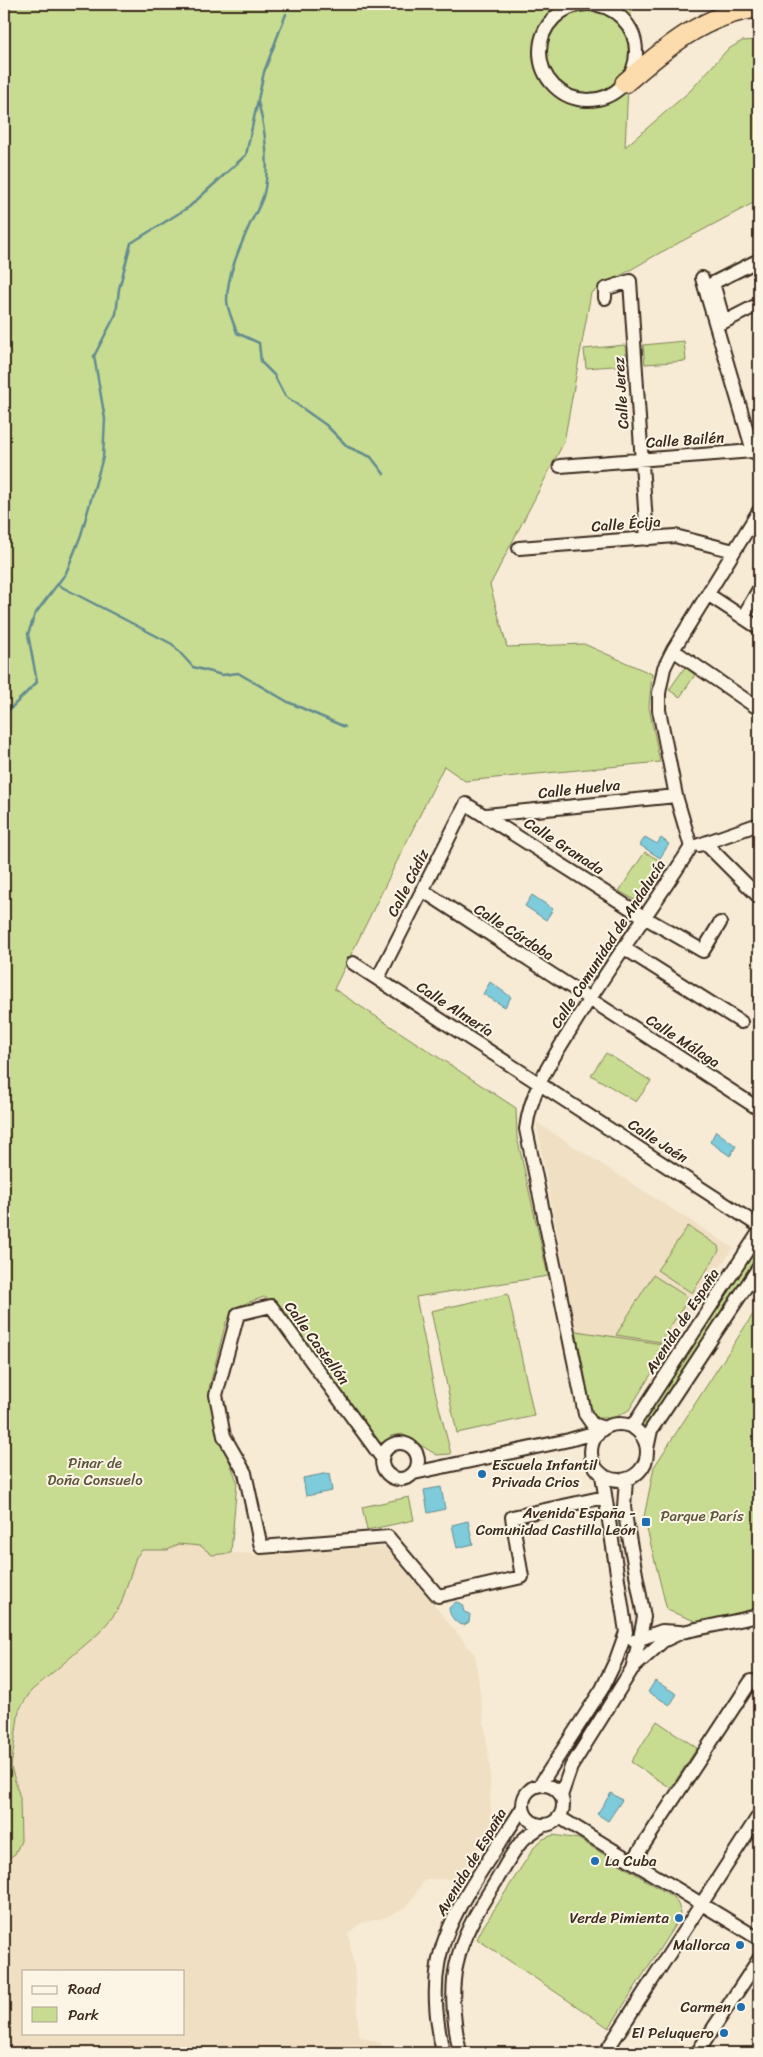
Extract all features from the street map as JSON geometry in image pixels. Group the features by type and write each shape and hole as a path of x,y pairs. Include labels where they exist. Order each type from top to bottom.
{"highway":[{"path":"626,83 662,51 693,30 722,16 759,8"}],"street":[{"path":"588,4 606,6 619,15 630,27 635,41 636,57 633,72 626,83 615,92 603,98 590,101 576,99 564,94 553,85 545,74 541,61 540,47 544,34 551,22 562,12 574,6 588,4"},
{"path":"759,260 713,283 724,322 759,304"},
{"path":"702,278 757,449"},
{"name":"Calle Jerez","path":"605,298 605,289 630,281 647,539"},
{"name":"Calle Bailén","path":"560,466 757,449"},
{"path":"759,511 709,595 673,650 664,668 659,693 659,710 676,796 691,846 759,824"},
{"name":"Calle Écija","path":"519,548 675,536 734,551"},
{"path":"743,617 759,589"},
{"path":"709,595 759,628"},
{"path":"673,650 759,709"},
{"name":"Calle Huelva","path":"486,815 676,796"},
{"name":"Calle Granada","path":"466,804 644,917 703,951 720,923"},
{"name":"Calle Cádiz","path":"378,978 466,804"},
{"path":"705,843 759,897"},
{"name":"Calle Comunidad de Andalucía","path":"585,1414 526,1130 528,1109 538,1083 589,1000 691,846"},
{"name":"Calle Córdoba","path":"422,890 589,1000"},
{"path":"624,948 741,1022"},
{"name":"Calle Almería","path":"353,963 538,1083"},
{"name":"Calle Málaga","path":"589,1000 759,1109"},
{"name":"Calle Jaén","path":"538,1083 759,1226"},
{"name":"Avenida de España","path":"630,1426 636,1421 759,1232"},
{"path":"602,1430 595,1437 591,1452 596,1469 610,1479 626,1480 635,1475 642,1468 646,1459 651,1430 759,1267"},
{"name":"Calle Castellón","path":"382,1458 271,1306 238,1314 216,1395 224,1436 245,1473 261,1547 388,1537 438,1596 522,1577 512,1518 604,1497"},
{"path":"585,1414 592,1424 602,1430"},
{"path":"569,1440 581,1429 585,1414"},
{"path":"440,1468 405,1443 396,1442 386,1448 382,1458 383,1469 389,1476 398,1479 407,1478 414,1473 440,1468 569,1440 621,1424 630,1426 639,1432 647,1449"},
{"path":"569,1440 591,1452"},
{"path":"414,1448 418,1459 414,1473"},
{"path":"540,1785 554,1788 561,1796 563,1806 560,1817 552,1823 544,1825 530,1820 523,1807 526,1796 529,1791 540,1785 602,1689 616,1660 626,1632 602,1475"},
{"path":"626,1480 624,1507 644,1618 632,1669"},
{"path":"615,1555 627,1580 634,1633 640,1638"},
{"path":"616,1660 634,1641 640,1638 662,1636 759,1616"},
{"path":"644,1618 662,1636"},
{"path":"561,1796 571,1767 632,1669 662,1636"},
{"path":"634,1861 751,1680"},
{"name":"Avenida de España","path":"443,2053 437,2025 436,1995 438,1964 446,1936 458,1908 523,1807"},
{"path":"605,2053 759,1815"},
{"path":"560,1817 759,1939"},
{"name":"Avenida de España","path":"460,2053 454,2022 452,1995 455,1968 462,1942 473,1917 522,1840 544,1825"},
{"path":"696,2053 759,1959"}],"shaded area":[{"path":"536,1122 733,1248 669,1345 576,1331"},
{"path":"178,1544 201,1546 212,1555 231,1553 271,1554 387,1547 475,1655 490,1767 491,1831 460,1879 425,1879 407,1907 384,1918 361,1923 348,1933 354,1966 359,2036 381,2043 383,2053 4,2053 4,1861 15,1854 21,1841 20,1798 11,1767 19,1710 31,1691 99,1633 114,1615 121,1604 136,1557 142,1550 168,1550"}],"green space":[{"name":"Pinar de Doña Consuelo","path":"4,4 632,4 625,147 690,91 727,50 742,41 759,40 759,200 656,255 591,293 564,442 490,585 507,647 584,644 652,674 649,707 660,762 465,781 444,766 334,989 516,1108 517,1137 548,1276 416,1297 433,1383 451,1454 437,1455 402,1434 391,1436 384,1444 379,1442 279,1304 264,1297 238,1306 226,1322 209,1388 223,1445 237,1481 231,1553 212,1555 201,1546 178,1544 168,1550 142,1550 136,1557 121,1604 114,1615 99,1633 31,1691 19,1710 11,1767 20,1798 21,1841 15,1854 4,1861"},
{"path":"684,341 686,361 645,364 643,345"},
{"path":"625,345 627,365 586,368 584,349"},
{"path":"685,667 695,675 680,697 669,690"},
{"path":"645,852 665,864 640,903 619,891"},
{"path":"606,1053 651,1081 636,1102 591,1075"},
{"path":"688,1226 718,1246 719,1251 692,1293 657,1270"},
{"path":"759,1243 759,1258 644,1434 637,1428"},
{"path":"653,1275 689,1298 660,1342 616,1335"},
{"path":"508,1294 534,1416 457,1433 431,1311"},
{"name":"Parque París","path":"759,1305 759,1359 756,1364 759,1377 759,1607 700,1623 667,1610 644,1517 654,1467"},
{"path":"576,1331 669,1345 629,1410 614,1418 597,1418 592,1412"},
{"path":"409,1497 414,1520 367,1530 362,1507"},
{"path":"657,1721 697,1748 671,1788 631,1762"},
{"path":"553,1835 579,1839 673,1897 679,1906 680,1917 609,2028 477,1939 535,1846 543,1839"}],"water":[{"path":"645,837 657,844 661,838 669,844 660,858 640,845"},
{"path":"532,895 553,909 546,920 525,906"},
{"path":"490,982 511,997 505,1007 483,994"},
{"path":"716,1131 736,1146 730,1156 710,1142"},
{"path":"329,1473 332,1491 306,1496 303,1478"},
{"path":"441,1487 445,1509 428,1513 424,1490"},
{"path":"468,1521 473,1544 457,1548 452,1525"},
{"path":"456,1602 462,1604 464,1612 470,1614 469,1622 464,1625 453,1619 450,1614 449,1608"},
{"path":"655,1681 677,1694 670,1705 648,1692"},
{"path":"611,1793 622,1800 608,1821 597,1814"}],"waterway":[{"path":"4,715 37,682 28,634 35,614 66,573 81,535 103,457 105,419 94,356 116,314 119,289 131,243 189,207 246,155 264,72 286,14"},
{"path":"258,102 266,148 266,183 262,201 242,242 229,281 227,300 229,312 237,333 259,343 261,362 274,375 285,396 326,425 348,447 371,457 384,474"},
{"path":"58,585 172,644 193,667 222,675 238,673 288,702 345,727"}],"place":[{"name":"Escuela Infantil Privada Crios","path":"482,1474"},
{"name":"Avenida España - Comunidad Castilla León","path":"646,1522"},
{"name":"La Cuba","path":"595,1861"},
{"name":"Verde Pimienta","path":"679,1918"},
{"name":"Mallorca","path":"740,1945"},
{"name":"Carmen","path":"741,2007"},
{"name":"El Peluquero","path":"724,2033"}]}
